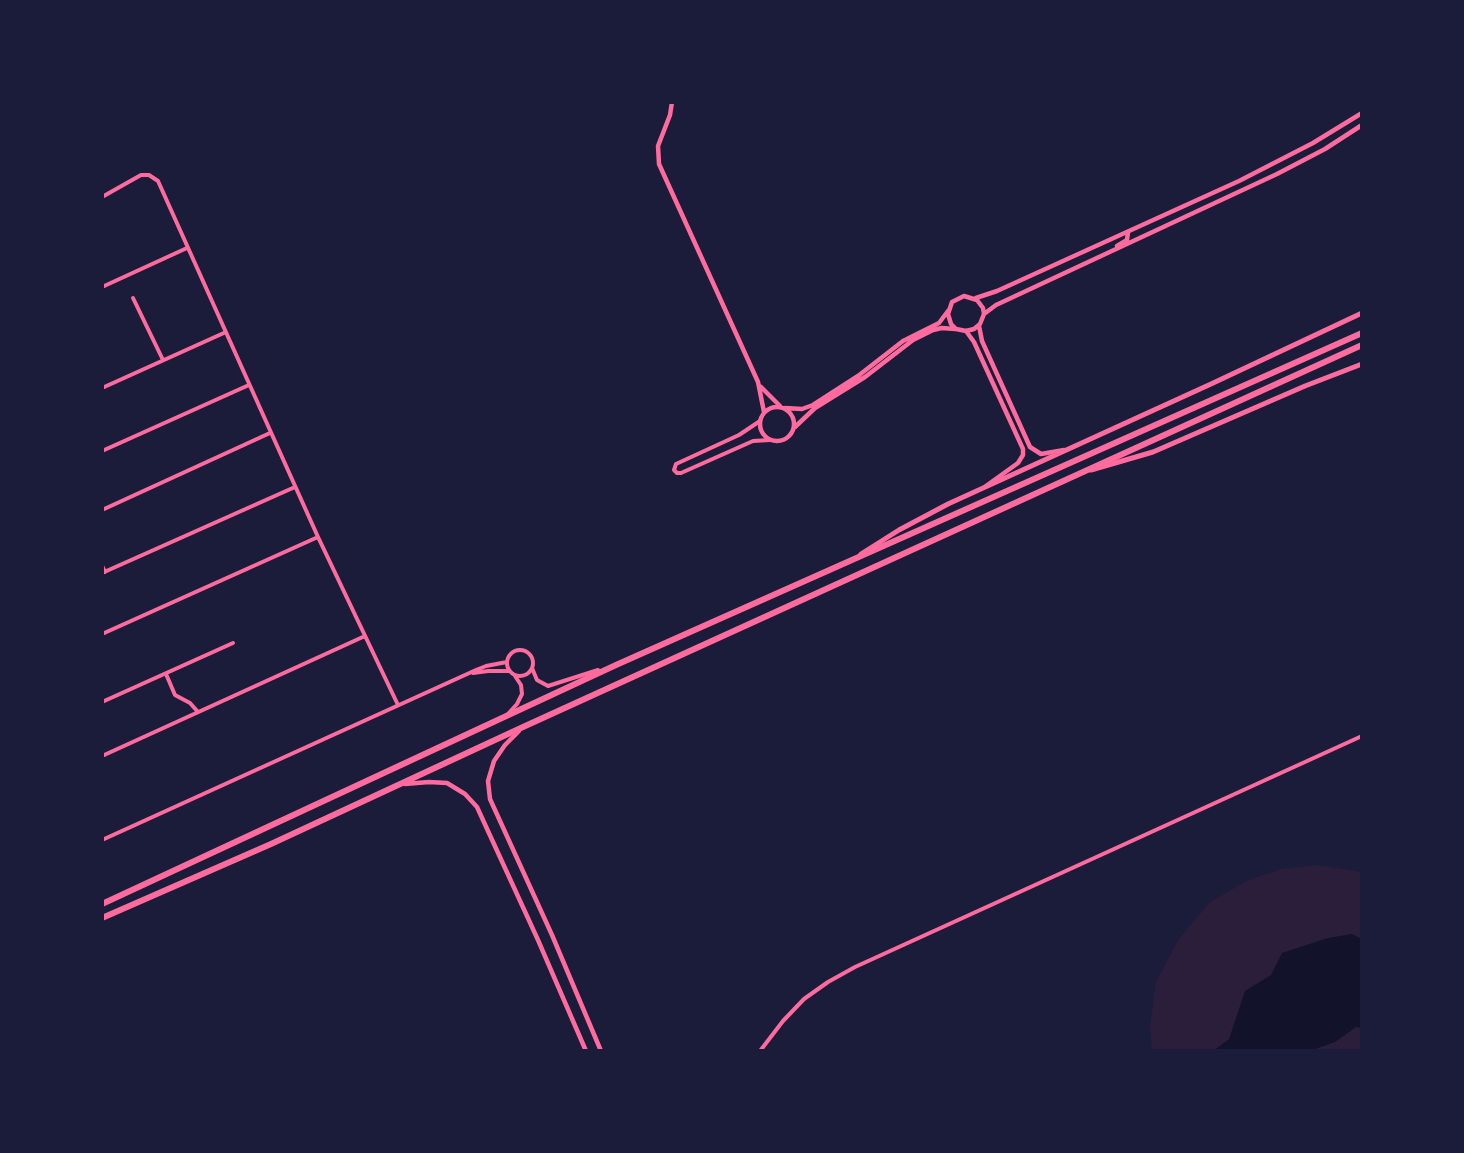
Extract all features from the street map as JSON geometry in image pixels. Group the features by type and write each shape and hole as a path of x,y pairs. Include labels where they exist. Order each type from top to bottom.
{"highway":[{"path":"102,904 616,665 1362,333"},
{"path":"102,918 270,844 1362,345"}],"main road":[{"path":"852,559 923,516 1362,313"},
{"path":"1081,472 1118,464 1153,452 1305,386 1362,364"}],"street":[{"path":"672,102 670,115 658,146 659,164 758,382 764,412 760,421 739,435 676,464 674,470 677,473 753,441 786,439 815,408 859,381 913,340 933,330 966,331 980,324"},
{"path":"764,412 774,407 802,410 813,405 858,376 903,340 935,326 958,297 975,298 997,291 1128,232 1239,181 1313,143 1362,113"},
{"path":"1067,450 1044,454 1035,452 1030,447 982,341 979,327 984,314 996,305 1277,174 1325,149 1362,124"},
{"path":"102,197 141,175 153,177 158,181 270,433 398,705"},
{"path":"1108,253 1127,240 1128,232"},
{"path":"102,287 188,248"},
{"path":"134,298 163,360"},
{"path":"975,298 984,314"},
{"path":"948,311 950,321 956,329"},
{"path":"966,331 974,342 1023,449 1022,458 1018,463 985,487"},
{"path":"102,387 225,332"},
{"path":"758,382 771,398 793,416 795,427"},
{"path":"102,451 249,384"},
{"path":"760,421 762,432 770,440"},
{"path":"102,510 270,433"},
{"path":"102,566 103,572 295,487"},
{"path":"102,634 318,537"},
{"path":"102,756 364,636"},
{"path":"102,702 233,643"},
{"path":"509,671 507,662 513,652 523,650 531,656 532,668 537,680 542,684 552,686 616,665"},
{"path":"102,840 486,666 507,662"},
{"path":"515,676 525,675 532,668"},
{"path":"467,675 488,670 509,671 515,676 521,685 522,694 508,715"},
{"path":"166,674 175,695 190,703 198,712"},
{"path":"523,727 505,745 494,761 488,781 490,800 552,935 601,1051"},
{"path":"760,1051 804,999 848,971 1362,736"},
{"path":"399,784 447,783 465,794 477,807 586,1051"}],"shaded area":[{"path":"1316,865 1362,872 1362,1051 1152,1051 1150,1027 1156,982 1178,940 1209,903 1246,881 1281,869"},
{"path":"1352,934 1362,939 1362,1028 1356,1027 1335,1042 1310,1051 1213,1051 1229,1039 1245,991 1271,975 1282,953 1328,938"}]}
